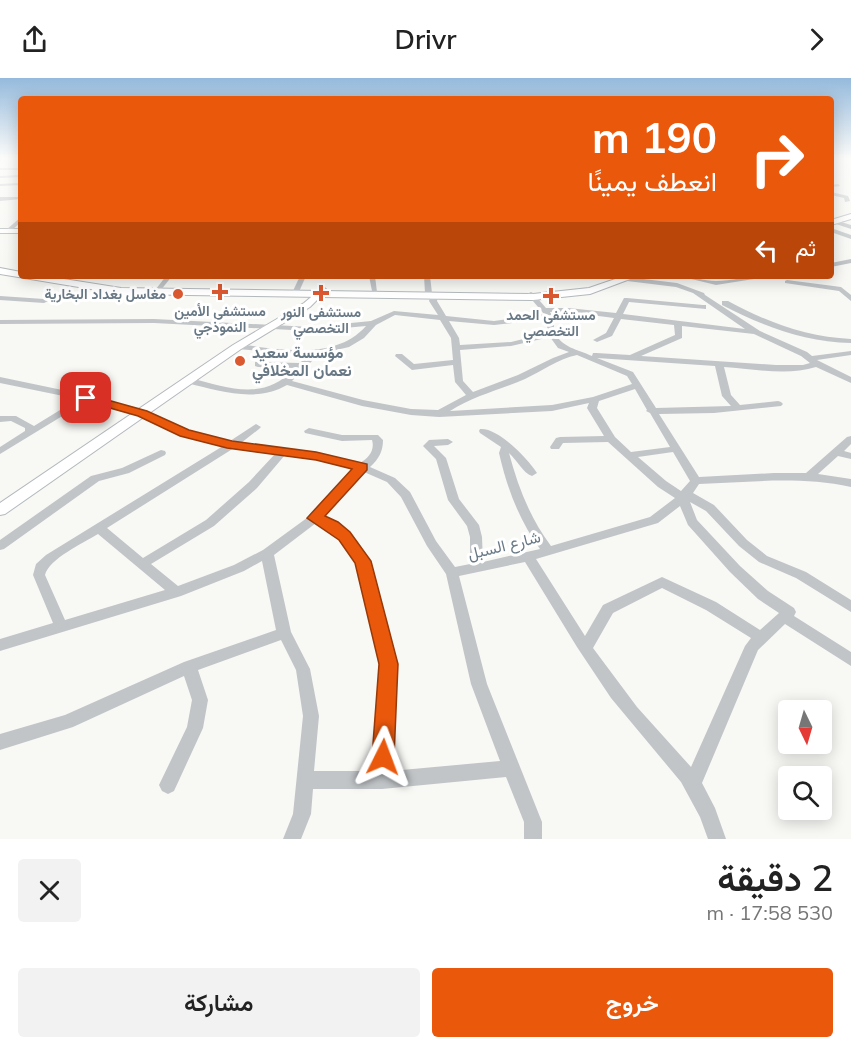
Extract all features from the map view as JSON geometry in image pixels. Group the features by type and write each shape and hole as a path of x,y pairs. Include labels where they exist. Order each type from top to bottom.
{"main road":[{"path":"834,225 851,218"},
{"path":"1,270 18,273"},
{"path":"46,279 122,291 297,291"},
{"path":"66,279 101,286 159,288 532,295 590,291 622,279"},
{"path":"0,501 190,381 318,292 375,291 431,294"},
{"path":"0,510 139,413 231,345 270,327"}],"street":[{"path":"834,194 849,199"},
{"path":"0,197 18,198"},
{"path":"837,200 849,199"},
{"path":"4,231 18,221"},
{"path":"834,225 851,226"},
{"path":"834,225 851,237"},
{"path":"834,265 849,263"},
{"path":"159,288 166,279"},
{"path":"297,291 302,279"},
{"path":"373,279 375,291"},
{"path":"428,279 433,301 455,338 459,382 471,395"},
{"path":"640,279 677,285 748,316 802,336 820,340 851,341"},
{"path":"697,279 716,283 741,279"},
{"path":"787,282 841,289 851,299"},
{"path":"696,292 757,333 851,380"},
{"path":"532,295 547,313 552,334 561,346 630,374 696,481 808,477 831,478 851,483"},
{"path":"0,298 44,301"},
{"path":"597,340 609,334 627,300 703,307"},
{"path":"694,326 703,307 711,300"},
{"path":"0,322 154,321 322,329 373,323 394,313 494,323 568,310 757,333"},
{"path":"237,347 316,352 345,348 363,337 373,323"},
{"path":"631,357 679,336 678,324"},
{"path":"456,348 511,344 552,334"},
{"path":"190,381 244,392 273,389 286,382 316,352"},
{"path":"440,414 471,395 518,378 567,354 804,368 813,361 851,353"},
{"path":"399,357 412,367 457,362"},
{"path":"258,364 300,366"},
{"path":"719,364 727,396 738,408"},
{"name":"شارع السبل","path":"0,381 86,398 139,413 185,433 232,445 362,467 391,480 406,495 431,543 452,573 528,557 654,520 684,496 696,481"},
{"path":"286,382 362,403 440,414 552,408 595,399 636,386"},
{"path":"0,451 86,398"},
{"path":"595,399 592,408 611,439 663,484 710,508 743,543 763,559 801,575 851,607"},
{"path":"651,411 778,404"},
{"path":"0,418 21,421 30,427 30,432"},
{"path":"62,626 39,575 41,567 50,558 232,445 256,427"},
{"path":"0,645 176,592 239,568 267,553 315,518 362,467 372,462 378,440 342,438 309,431"},
{"path":"484,431 521,458 532,473"},
{"path":"555,447 560,440 611,439"},
{"path":"808,477 851,439"},
{"path":"448,442 432,442 428,446 441,458 454,500 473,525 476,537 477,569"},
{"path":"507,446 504,453 515,497 533,532 548,550"},
{"path":"629,455 676,449"},
{"path":"142,564 210,523 253,485 282,452"},
{"path":"837,452 851,456"},
{"path":"0,546 95,478 125,471 161,453"},
{"path":"684,496 692,522 763,595 789,612 752,646 693,783"},
{"path":"315,518 333,526 344,536 363,561 369,583 388,664 382,780"},
{"path":"98,528 176,592"},
{"path":"267,553 284,633 303,669 311,716 307,780 302,814 292,839"},
{"path":"528,557 618,694 678,761 693,783 709,810 717,839"},
{"path":"452,573 479,684 533,822 533,839"},
{"path":"586,648 608,609 662,582 711,606 762,638"},
{"path":"785,618 851,660"},
{"path":"0,742 66,722 189,667 284,633"},
{"path":"168,785 195,728 201,700 189,667"},
{"path":"307,780 382,780 510,768"}],"place":[{"name":"مستشفى الأمين النموذجي","path":"220,292"},
{"name":"مستشفى النور التخصصي","path":"321,293"},
{"name":"مغاسل بغداد البخارية","path":"178,294"},
{"name":"مستشفى الحمد التخصصي","path":"551,296"},
{"name":"مؤسسة سعيد نعمان المخلافي","path":"240,361"}],"route":[{"path":"86,398 142,414 185,433 232,445 316,456 362,467 328,501 315,518 333,526 344,536 363,561 388,664 383,757"}]}
